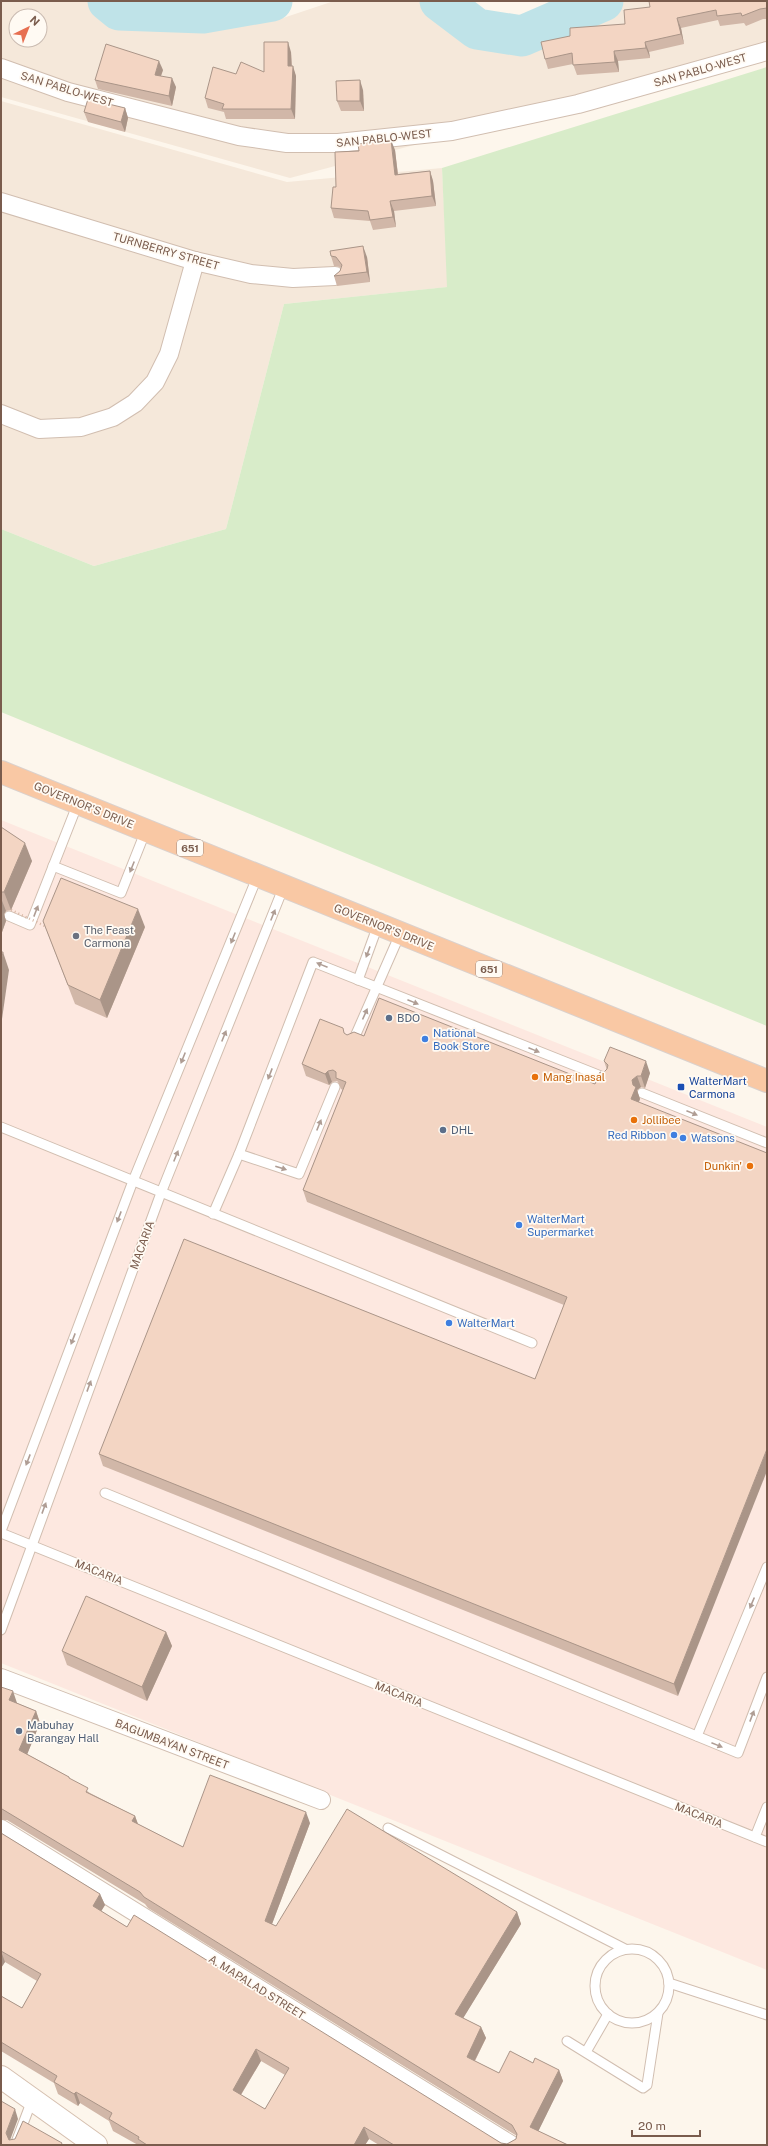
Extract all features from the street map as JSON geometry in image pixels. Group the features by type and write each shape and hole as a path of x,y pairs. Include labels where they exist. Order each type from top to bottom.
{"highway":[{"name":"GOVERNOR'S DRIVE","path":"1,772 767,1081"}],"main road":[{"path":"1,2078 96,2145"}],"street":[{"name":"SAN PABLO-WEST","path":"1,68 68,92 239,136 287,143 338,143 460,130 578,104 767,51"},
{"name":"TURNBERRY STREET","path":"1,202 195,261 251,274 293,278 335,276"},
{"path":"1,414 39,429 81,427 113,417 135,403 155,382 169,354 195,261"},
{"name":"BAGUMBAYAN STREET","path":"1,1678 321,1800"},
{"name":"A. MAPALAD STREET","path":"1,1829 511,2145"}],"lane":[{"path":"10,913 30,925 78,803"},
{"path":"53,866 121,893 146,830"},
{"path":"1,1532 133,1181 258,876"},
{"name":"MACARIA","path":"31,1545 161,1192 284,886"},
{"path":"358,980 378,925"},
{"path":"353,1041 400,934"},
{"path":"213,1214 239,1154 313,962 606,1078"},
{"path":"239,1154 299,1174 335,1087"},
{"path":"642,1093 767,1143"},
{"path":"1,1127 532,1343"},
{"path":"105,1493 738,1753 767,1677"},
{"name":"MACARIA","path":"1,1532 767,1842"},
{"path":"1,1630 31,1545"},
{"path":"697,1736 767,1567"},
{"path":"755,1838 767,1807"},
{"path":"388,1828 625,1949 646,1951 655,1956 662,1964 669,1983 668,1994 658,2013 647,2085 643,2088 567,2041"},
{"path":"625,1949 607,1958 596,1976 597,1996 601,2006 608,2014 628,2022 639,2022 658,2013"},
{"path":"669,1983 767,2014"},
{"path":"586,2052 608,2014"},
{"path":"15,2145 32,2100"}],"path":[{"path":"10,913 54,930"}],"shaded area":[{"path":"1,1 101,1 124,20 204,24 280,19 334,1 423,1 430,2 473,34 522,41 613,1 767,1 767,51 290,178 1,97"},
{"path":"1,101 287,182 442,168 448,287 284,304 226,529 94,566 1,529"},
{"name":"WalterMart","path":"1,820 767,1127 767,1970 1,1663"}],"green space":[{"path":"767,67 767,1026 1,712 1,529 94,566 226,529 284,304 447,287 442,168"}],"building":[{"path":"649,1 767,1 767,8 742,16 741,13 717,16 716,10 677,18 681,34 645,42 646,48 614,51 615,62 573,65 572,53 545,59 541,42 570,36 570,28 625,24 624,10 650,7"},
{"path":"264,42 288,42 288,66 293,66 291,109 222,109 224,104 205,98 213,67 236,74 241,62 264,72"},
{"path":"106,44 159,61 155,75 172,78 169,96 95,80"},
{"path":"360,80 360,101 337,101 336,81"},
{"path":"88,99 125,108 121,122 84,112"},
{"path":"391,140 395,175 430,171 432,196 390,201 393,217 370,220 368,211 331,208 333,187 336,187 335,152 359,151 358,144"},
{"path":"363,246 367,272 334,276 340,271 342,265 336,257 331,256 330,251"},
{"path":"1,827 25,843 4,892 1,892"},
{"path":"61,878 138,909 100,1000 68,985 43,921"},
{"name":"WalterMart","path":"379,998 595,1084 600,1072 603,1073 607,1069 608,1065 604,1061 610,1047 646,1061 641,1076 637,1076 632,1080 633,1085 636,1087 631,1099 767,1153 767,1449 674,1684 99,1454 184,1239 535,1379 567,1297 303,1190 346,1082 336,1078 336,1072 333,1070 328,1071 325,1074 302,1064 320,1019 343,1028 344,1033 347,1035 354,1032 364,1036"},
{"path":"86,1596 166,1632 142,1687 62,1651"},
{"path":"1,1687 13,1691 9,1700 36,1711 19,1750 88,1788 86,1792 135,1816 132,1821 183,1847 210,1775 306,1812 265,1921 276,1926 347,1809 517,1912 455,2014 481,2027 467,2057 499,2073 510,2051 533,2063 535,2058 559,2070 530,2127 568,2145 394,2145 364,2127 354,2145 147,2145 138,2139 139,2137 109,2119 112,2113 76,2092 74,2094 54,2082 57,2076 1,2042 1,1996 22,2008 41,1974 1,1951 1,1833 100,1894 93,1906 127,1927 134,1915 501,2143 507,2144 516,2139 517,2134 512,2125 144,1897 140,1892 1,1809","holes":["256,2049 289,2068 265,2109 233,2090"]},
{"path":"1,2101 15,2109 6,2133 9,2140 15,2139 23,2121 62,2143 61,2145 1,2145"}],"waterway":[{"path":"108,1 119,10 203,13 272,1"},
{"path":"440,1 477,29 522,36 603,1"}],"place":[{"name":"The Feast Carmona","path":"76,936"},
{"name":"BDO","path":"389,1018"},
{"name":"National Book Store","path":"425,1039"},
{"name":"Mang Inasal","path":"535,1077"},
{"name":"WalterMart Carmona","path":"681,1087"},
{"name":"Jollibee","path":"634,1120"},
{"name":"DHL","path":"443,1130"},
{"name":"Red Ribbon","path":"674,1135"},
{"name":"Watsons","path":"683,1138"},
{"name":"Dunkin'","path":"750,1166"},
{"name":"WalterMart Supermarket","path":"519,1225"},
{"name":"WalterMart","path":"449,1323"},
{"name":"Mabuhay Barangay Hall","path":"19,1731"}]}
